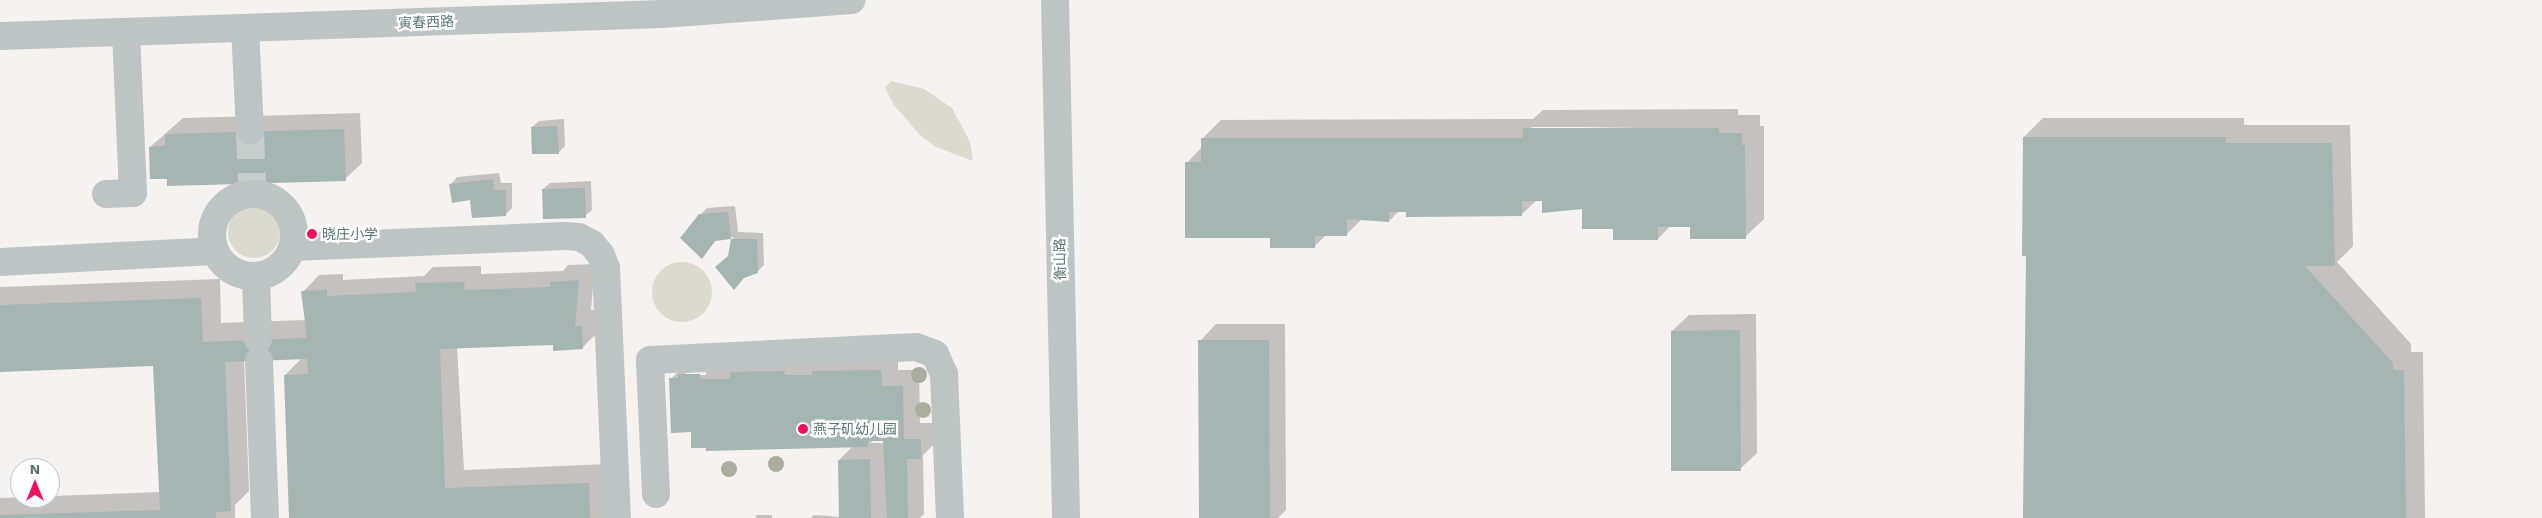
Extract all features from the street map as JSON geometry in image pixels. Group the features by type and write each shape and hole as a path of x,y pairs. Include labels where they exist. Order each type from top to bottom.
{"street":[{"name":"寅春西路","path":"0,36 662,14 851,0"},
{"name":"衡山路","path":"1055,0 1066,518"},
{"path":"245,28 250,131"},
{"path":"106,194 133,193 126,32"},
{"path":"253,189 272,198 284,207 295,233 293,247 276,270 256,276 234,272 223,264 215,251 213,223 220,210 231,200 253,189"},
{"path":"293,247 565,236 579,237 592,244 606,268 617,518"},
{"path":"0,262 215,251"},
{"path":"256,276 265,518"},
{"path":"656,494 650,360 916,347 935,354 942,363 950,518"}],"shaded area":[{"path":"891,81 924,89 952,108 970,142 973,161 936,147 920,135 894,105 885,88"},
{"path":"254,206 268,210 276,218 280,232 276,246 268,254 254,258 240,254 232,246 228,232 232,218 240,210"},
{"path":"682,262 698,267 703,271 707,276 712,292 707,308 703,313 698,317 682,322 666,317 661,313 657,308 652,292 657,276 661,271 666,267"}],"building":[{"path":"557,126 559,154 532,154 531,127"},
{"path":"1523,128 1719,128 1719,133 1742,133 1742,145 1745,145 1746,239 1690,239 1690,227 1658,227 1658,240 1613,240 1613,229 1582,229 1582,209 1542,213 1542,201 1522,201 1522,216 1406,217 1406,212 1389,212 1389,222 1347,219 1347,236 1315,236 1315,248 1270,248 1270,238 1185,238 1185,162 1201,162 1201,138 1523,138"},
{"path":"344,129 346,181 167,186 167,179 150,179 149,147 165,146 165,134"},
{"path":"2023,137 2226,137 2226,143 2332,143 2335,266 2305,266 2393,363 2393,370 2404,370 2406,518 2023,518 2026,256 2022,256"},
{"path":"493,179 494,190 506,190 506,216 472,218 470,200 452,203 449,184"},
{"path":"585,188 586,218 543,219 542,189"},
{"path":"728,212 731,239 715,241 702,259 680,238 699,214"},
{"path":"731,239 757,239 758,273 744,278 734,290 715,267 728,256"},
{"path":"579,280 575,326 582,326 583,349 553,351 553,345 440,349 445,488 589,483 590,518 289,518 284,375 308,374 307,359 225,362 231,511 216,512 216,518 0,518 0,515 160,510 153,366 0,372 0,305 201,298 203,342 307,338 301,291 327,290 327,296 416,292 415,283 464,282 465,290 550,287 550,282"},
{"path":"1740,330 1741,471 1671,471 1671,331"},
{"path":"1198,340 1269,340 1270,518 1199,518"},
{"path":"881,370 882,386 903,386 904,439 921,439 921,459 907,459 908,518 887,518 883,441 868,441 868,447 706,451 706,448 691,448 691,432 671,433 669,378 678,378 678,374 700,374 700,379 730,379 730,372 784,371 785,375 812,375 812,371"},
{"path":"870,459 871,518 839,518 838,460"}],"tunnel":[{"path":"250,131 252,184"}],"place":[{"name":"晓庄小学","path":"312,234"},
{"name":"燕子矶幼儿园","path":"803,429"}]}
